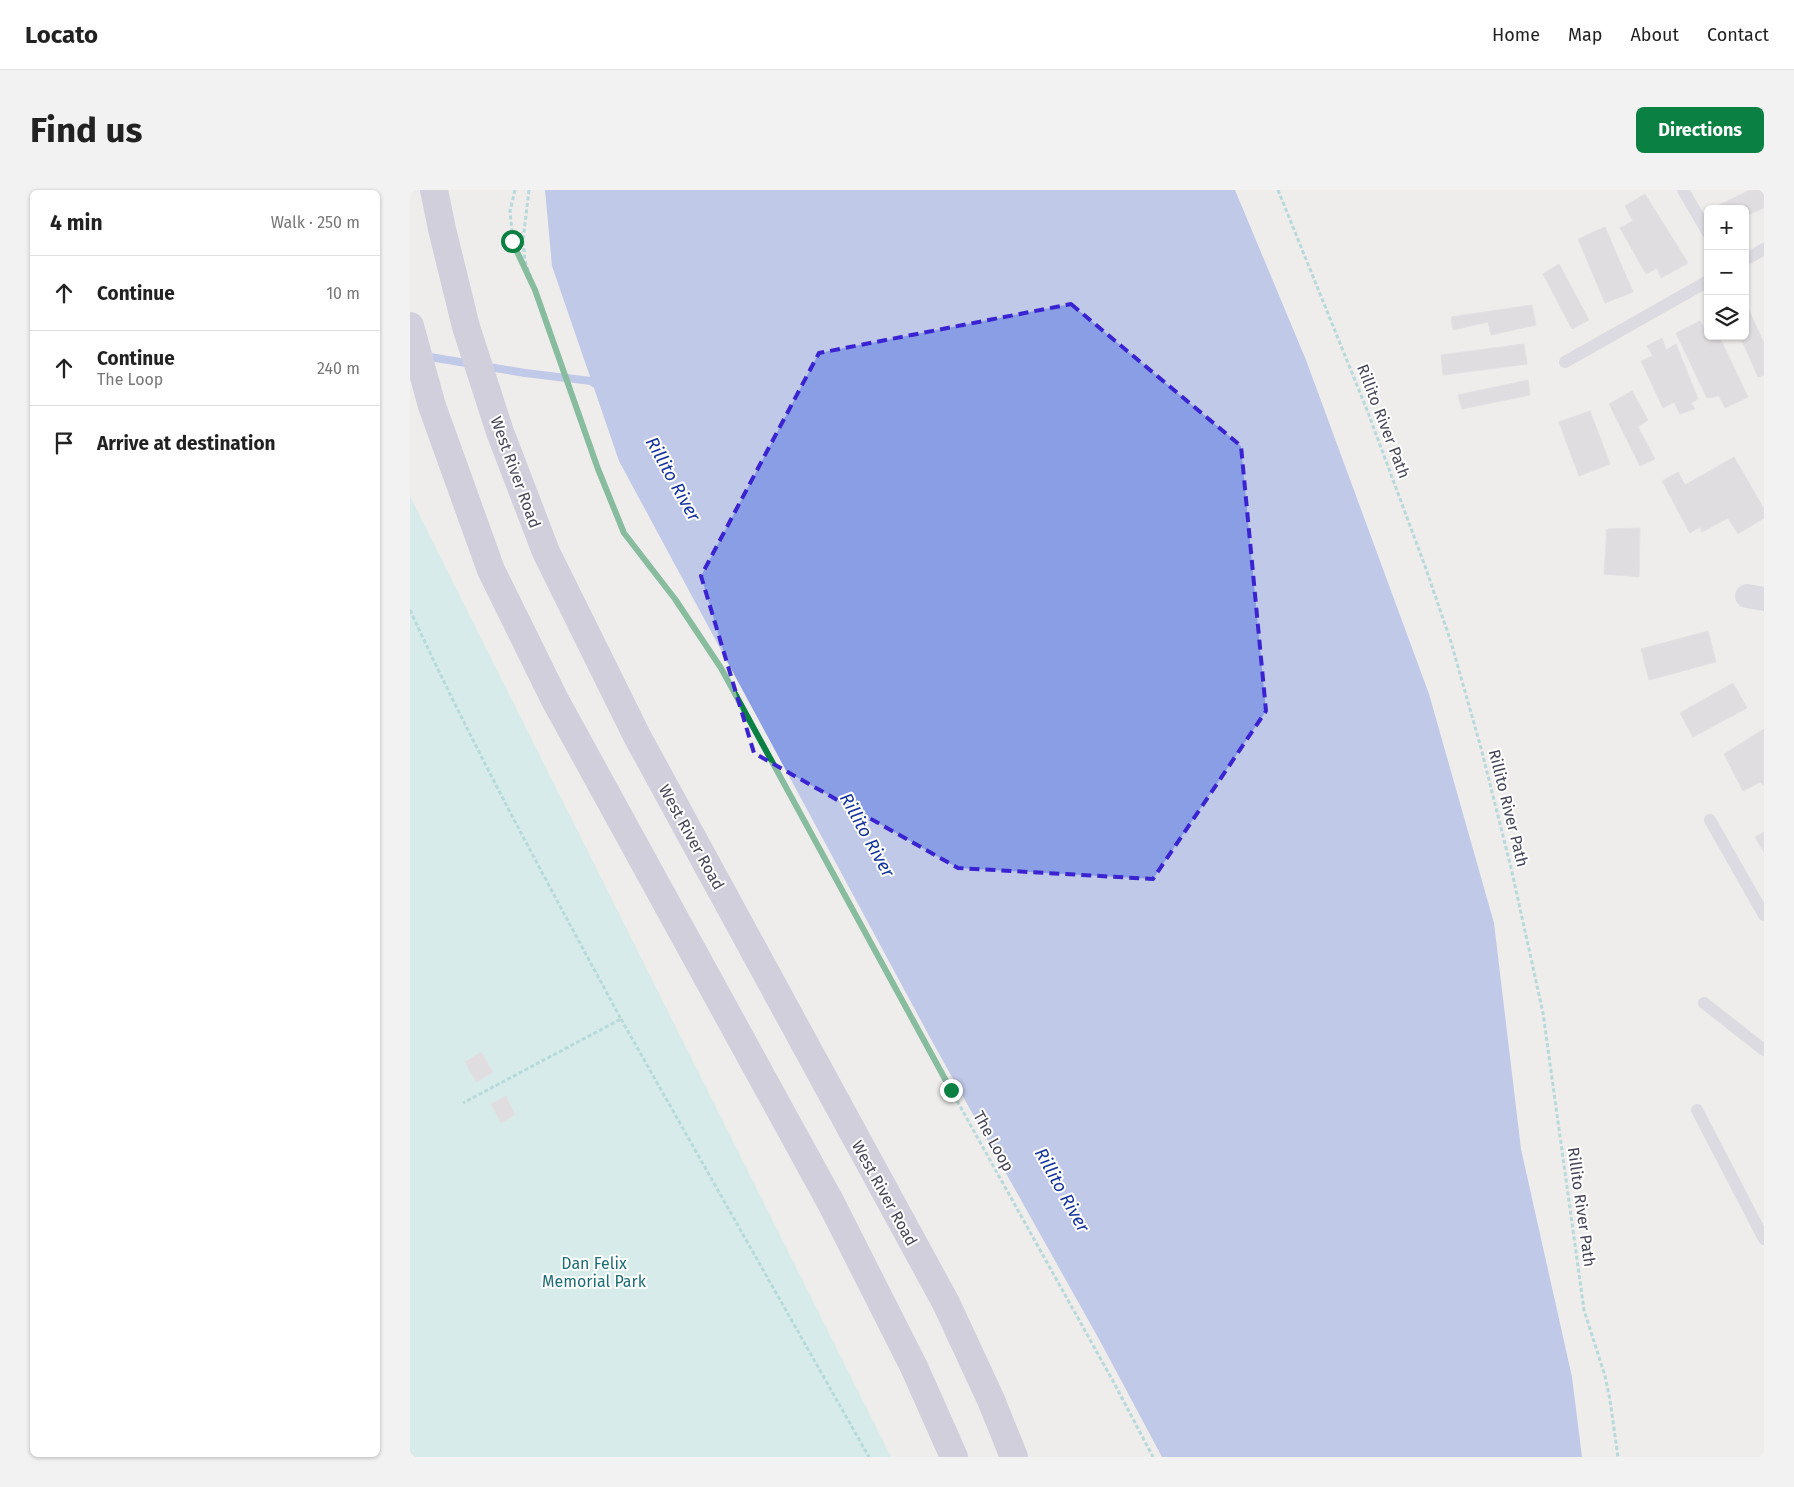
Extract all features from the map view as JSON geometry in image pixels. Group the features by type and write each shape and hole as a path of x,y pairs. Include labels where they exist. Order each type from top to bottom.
{"main road":[{"name":"West River Road","path":"434,190 466,327 497,423 546,552 632,727 946,1303 991,1400 1014,1457"},
{"path":"410,326 432,406 492,570 555,700 831,1203 914,1367 954,1457"}],"lane":[{"path":"1683,190 1704,226"},
{"path":"1749,258 1764,249"},
{"path":"1565,362 1704,283"},
{"path":"1710,820 1764,915"},
{"path":"1704,1003 1764,1050"},
{"path":"1697,1110 1764,1239"}],"path":[{"path":"515,190 510,211 512,241 535,290"},
{"name":"The Loop","path":"529,190 523,240 525,261 598,469 624,533 675,599 721,668 946,1082 1109,1373 1153,1457"},
{"name":"Rillito River Path","path":"1278,190 1367,410 1425,566 1451,642 1481,748 1512,872 1543,1013 1584,1310 1607,1384 1618,1457"},
{"path":"410,610 445,686 622,1019 869,1457"},
{"path":"463,1103 622,1019"}],"highlighted area":[{"path":"1071,304 1241,446 1266,711 1153,879 958,868 754,753 701,576 819,353"}],"green space":[{"name":"Dan Felix Memorial Park","path":"410,496 891,1457 410,1457"}],"water":[{"name":"Rillito River","path":"545,190 1235,190 1306,360 1429,694 1494,923 1521,1149 1572,1377 1582,1457 1162,1457 1100,1341 933,1043 619,461 552,266"}],"building":[{"path":"1750,190 1764,190 1764,208 1749,214 1749,205 1719,205"},
{"path":"1645,194 1688,263 1661,278 1657,268 1646,274 1620,228 1633,221 1625,206"},
{"path":"1605,227 1633,292 1605,303 1578,239"},
{"path":"1559,264 1589,320 1572,329 1543,274"},
{"path":"1532,305 1536,325 1491,335 1488,322 1453,330 1451,317"},
{"path":"1749,311 1764,343 1764,375 1758,377 1742,340 1749,340"},
{"path":"1700,321 1704,329 1704,340 1721,340 1748,397 1725,408 1719,396 1707,398 1676,333"},
{"path":"1662,338 1666,350 1676,344 1698,399 1691,403 1695,409 1680,414 1674,402 1663,408 1641,361 1653,356 1647,346"},
{"path":"1524,344 1527,364 1443,375 1441,355"},
{"path":"1528,380 1530,395 1462,409 1458,395"},
{"path":"1632,391 1648,420 1638,427 1655,459 1640,466 1609,404"},
{"path":"1590,411 1610,464 1579,476 1559,422"},
{"path":"1734,457 1764,509 1764,518 1738,534 1728,518 1702,532 1700,527 1690,533 1662,481 1678,472 1685,485"},
{"path":"1640,528 1639,577 1604,574 1607,529"},
{"path":"1708,631 1716,662 1649,680 1641,649"},
{"path":"1733,683 1747,708 1693,737 1680,713"},
{"path":"1764,729 1764,784 1760,782 1743,791 1724,754"},
{"path":"1764,832 1764,852 1755,837"},
{"path":"481,1052 493,1072 476,1082 465,1062"},
{"path":"506,1096 515,1115 501,1123 491,1104"}],"waterway":[{"path":"424,356 472,364"},
{"path":"483,366 591,381 599,386"}],"route":[{"path":"512,241 535,290 598,469 624,533 675,599 721,668 951,1090"}]}
